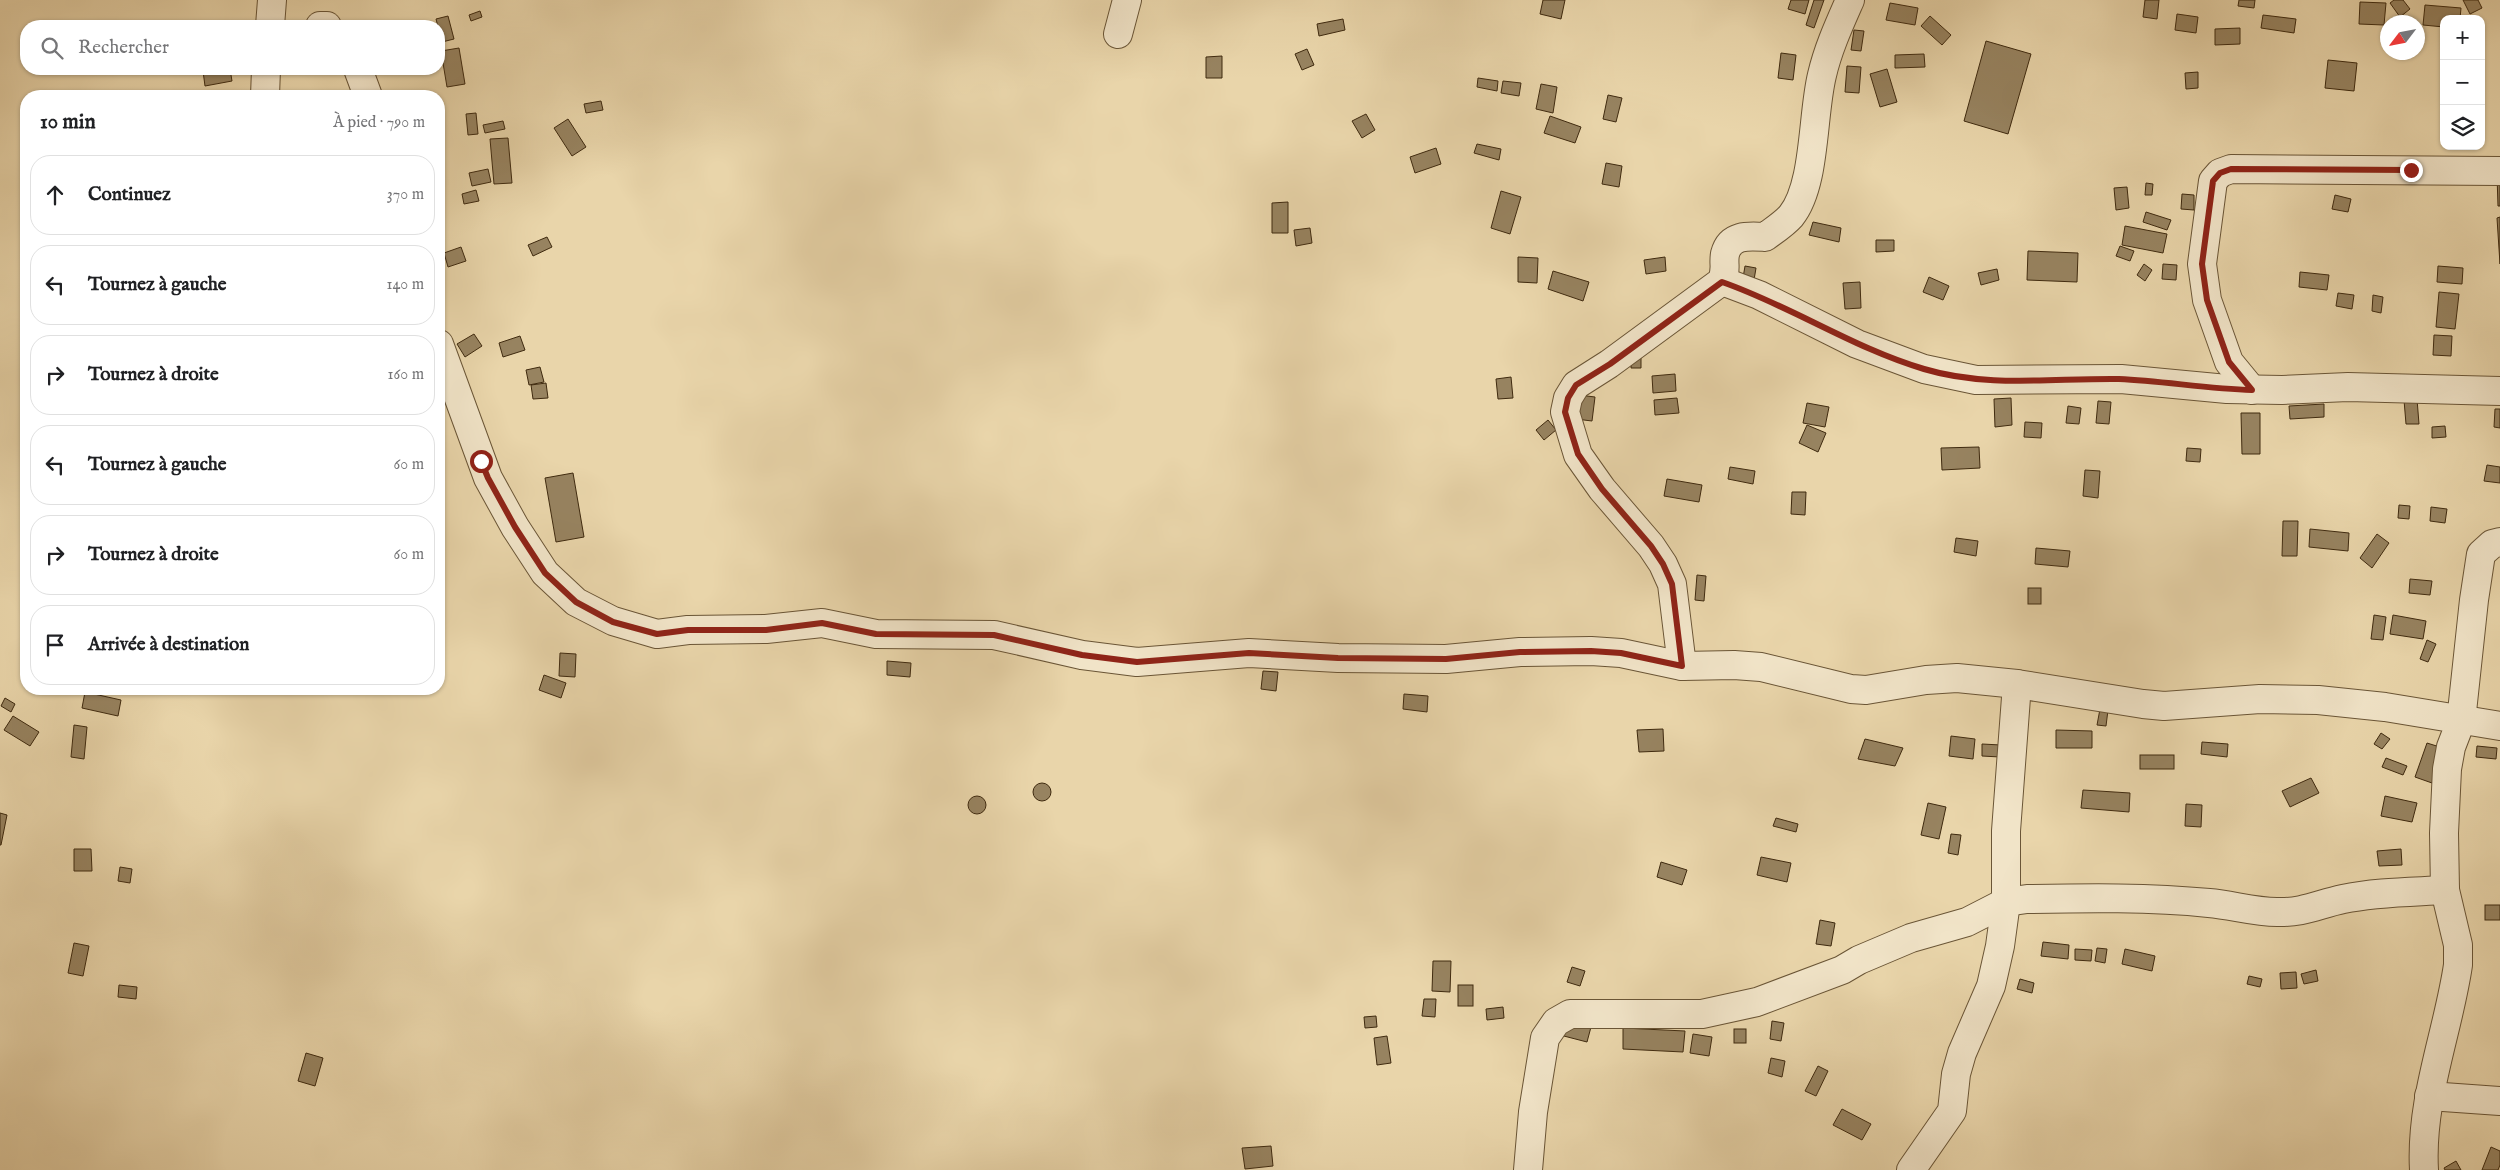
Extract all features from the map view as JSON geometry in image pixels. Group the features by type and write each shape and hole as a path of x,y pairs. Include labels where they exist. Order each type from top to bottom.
{"street":[{"path":"270,20 272,0"},
{"path":"1118,34 1127,0"},
{"path":"1682,666 1672,584 1663,564 1651,546 1602,489 1578,454 1565,412 1568,398 1576,385 1610,364 1722,282 1726,270 1725,254 1731,243 1742,236 1764,237 1790,217 1800,203 1807,182 1814,113 1822,76 1835,35 1850,0"},
{"path":"265,90 266,75"},
{"path":"360,75 366,90"},
{"path":"2252,390 2229,362 2207,300 2202,264 2213,181 2220,173 2231,169 2500,171"},
{"path":"1722,282 1759,294 1857,344 1924,369 1976,380 2121,380 2252,390 2348,387 2500,391"},
{"path":"445,360 488,478 515,527 545,573 576,602 613,622 657,634 688,630 766,630 822,623 876,634 994,635 1082,655 1137,662 1249,653 1338,658 1446,659 1520,652 1591,651 1621,653 1682,666 1734,665 1761,667 1851,689 1866,690 1926,680 1957,678 2017,684 2164,706 2260,700 2318,700 2385,707 2500,726"},
{"path":"2424,1170 2423,1136 2429,1096 2458,964 2458,946 2446,890 2444,832 2447,769 2451,747 2461,721 2478,568 2482,554 2492,544 2500,542"},
{"path":"1911,1170 1952,1111 1956,1074 1962,1053 1992,986 2006,902 2006,830 2017,684"},
{"path":"1528,1170 1533,1112 1545,1038 1556,1022 1570,1014 1702,1014 1758,1002 1842,970 1859,960 1911,938 1975,919 2006,902 2052,898 2177,901 2210,903 2246,910 2278,912 2306,911 2342,899 2360,896 2446,890"},
{"path":"2429,1096 2500,1101"}],"building":[{"path":"1543,0 1565,0 1561,19 1540,14"},
{"path":"1791,0 1809,0 1805,14 1788,9"},
{"path":"1814,0 1824,0 1814,28 1806,25"},
{"path":"2145,0 2159,0 2157,19 2143,17"},
{"path":"2239,0 2255,0 2254,8 2238,6"},
{"path":"2394,0 2403,0 2410,9 2402,15 2399,15 2390,3"},
{"path":"2463,0 2478,0 2482,8 2470,14"},
{"path":"2360,2 2386,3 2385,15 2380,15 2380,25 2359,24"},
{"path":"1890,3 1918,8 1915,25 1886,20"},
{"path":"2425,5 2461,8 2460,15 2440,15 2440,27 2425,25"},
{"path":"480,11 482,17 471,21 469,15"},
{"path":"2177,14 2198,17 2196,33 2175,30"},
{"path":"2263,15 2296,19 2294,33 2261,28"},
{"path":"448,16 454,39 445,41 445,20 436,19"},
{"path":"1930,16 1951,35 1942,45 1921,26"},
{"path":"1343,19 1345,30 1319,36 1317,24"},
{"path":"2240,28 2240,44 2215,45 2215,29"},
{"path":"1854,30 1864,31 1861,51 1851,50"},
{"path":"1986,41 2031,54 2008,134 1964,121"},
{"path":"459,48 465,84 447,87 445,50"},
{"path":"1307,49 1314,65 1302,70 1295,54"},
{"path":"1781,53 1796,55 1793,80 1778,78"},
{"path":"1924,54 1925,67 1895,68 1895,55"},
{"path":"1222,56 1222,78 1206,78 1206,57"},
{"path":"2328,60 2357,63 2354,91 2325,88"},
{"path":"1847,66 1861,67 1859,93 1845,92"},
{"path":"1887,69 1897,102 1880,107 1870,74"},
{"path":"2198,72 2198,88 2186,89 2185,73"},
{"path":"204,75 231,75 232,81 205,86"},
{"path":"1478,78 1498,81 1497,91 1477,87"},
{"path":"1503,81 1521,83 1519,96 1501,93"},
{"path":"1541,84 1557,87 1553,113 1536,109"},
{"path":"1608,95 1622,98 1616,122 1603,119"},
{"path":"601,101 603,110 586,113 584,104"},
{"path":"476,113 478,134 468,135 466,114"},
{"path":"1366,114 1375,130 1362,138 1352,121"},
{"path":"1550,116 1581,127 1575,143 1544,133"},
{"path":"568,119 586,147 572,156 554,128"},
{"path":"503,121 505,129 485,133 483,125"},
{"path":"508,138 512,183 494,184 490,139"},
{"path":"1477,144 1501,149 1499,160 1474,153"},
{"path":"1436,148 1441,164 1415,173 1410,157"},
{"path":"1606,163 1622,166 1619,187 1602,184"},
{"path":"488,169 491,182 472,186 469,173"},
{"path":"2497,175 2500,175 2500,206 2498,206"},
{"path":"2146,183 2153,184 2152,195 2145,195"},
{"path":"2127,187 2129,208 2116,210 2114,188"},
{"path":"476,190 479,201 464,204 462,194"},
{"path":"1501,191 1521,197 1510,234 1491,228"},
{"path":"2182,194 2194,195 2194,210 2181,209"},
{"path":"2335,195 2351,199 2348,212 2332,209"},
{"path":"1288,202 1288,233 1272,233 1272,203"},
{"path":"2146,212 2171,220 2167,230 2143,222"},
{"path":"2500,217 2500,264 2497,218"},
{"path":"1813,222 1841,228 1839,242 1809,235"},
{"path":"2125,226 2167,234 2163,253 2122,245"},
{"path":"1310,228 1312,243 1296,246 1294,230"},
{"path":"547,237 552,247 533,256 528,245"},
{"path":"1876,240 1894,240 1894,251 1876,252"},
{"path":"2120,246 2134,251 2130,261 2116,256"},
{"path":"461,247 466,261 448,267 445,253"},
{"path":"2028,251 2078,253 2077,282 2027,280"},
{"path":"1518,257 1538,258 1537,283 1518,282"},
{"path":"1665,257 1666,271 1646,274 1644,260"},
{"path":"2144,264 2152,270 2145,281 2137,275"},
{"path":"2163,264 2177,265 2176,280 2162,279"},
{"path":"1745,266 1756,268 1754,280 1743,278"},
{"path":"2438,266 2463,268 2462,284 2437,282"},
{"path":"1997,269 1999,280 1981,285 1978,273"},
{"path":"1553,271 1589,282 1583,301 1548,289"},
{"path":"2300,272 2329,275 2327,290 2299,287"},
{"path":"1929,277 1949,286 1943,300 1923,292"},
{"path":"1860,282 1861,308 1845,309 1843,283"},
{"path":"2439,292 2459,294 2455,329 2436,327"},
{"path":"2338,293 2354,295 2352,309 2336,306"},
{"path":"2373,295 2383,297 2381,313 2372,311"},
{"path":"474,334 482,346 465,357 457,344"},
{"path":"2434,335 2452,336 2451,356 2433,355"},
{"path":"520,336 525,350 503,357 499,343"},
{"path":"1632,354 1641,354 1641,368 1631,368"},
{"path":"540,367 544,382 529,385 526,370"},
{"path":"1675,374 1676,391 1653,393 1652,376"},
{"path":"1511,377 1513,398 1498,399 1496,379"},
{"path":"546,383 548,398 533,399 531,385"},
{"path":"1579,395 1595,397 1592,421 1576,419"},
{"path":"1677,398 1679,413 1655,415 1654,400"},
{"path":"2011,398 2012,425 1995,427 1994,399"},
{"path":"2417,399 2419,424 2406,424 2404,400"},
{"path":"2098,401 2111,402 2109,424 2096,423"},
{"path":"1807,403 1829,407 1825,427 1803,423"},
{"path":"2324,404 2324,417 2290,419 2289,406"},
{"path":"2068,406 2081,408 2079,424 2066,423"},
{"path":"2495,409 2500,409 2500,428 2494,427"},
{"path":"2241,413 2260,413 2260,454 2242,454"},
{"path":"1548,420 1556,430 1544,440 1536,430"},
{"path":"2025,422 2042,423 2041,438 2024,437"},
{"path":"1807,425 1826,433 1818,452 1799,443"},
{"path":"2445,426 2446,437 2432,438 2432,427"},
{"path":"1979,447 1980,468 1942,470 1941,448"},
{"path":"2187,448 2201,449 2200,462 2186,461"},
{"path":"2487,465 2500,467 2500,483 2484,481"},
{"path":"1730,467 1755,471 1753,484 1728,479"},
{"path":"2085,470 2100,471 2098,498 2083,496"},
{"path":"573,473 584,537 556,542 545,478"},
{"path":"1667,479 1702,485 1699,502 1664,496"},
{"path":"1792,492 1806,492 1805,515 1791,514"},
{"path":"2399,505 2410,506 2409,519 2398,518"},
{"path":"2431,507 2447,509 2445,523 2430,521"},
{"path":"2283,521 2298,521 2297,556 2282,556"},
{"path":"2310,529 2349,533 2348,551 2309,547"},
{"path":"2377,534 2389,543 2372,568 2360,558"},
{"path":"1956,538 1978,541 1976,556 1954,552"},
{"path":"2036,548 2070,551 2068,567 2035,564"},
{"path":"1697,575 1706,576 1704,601 1695,600"},
{"path":"2410,579 2432,581 2430,595 2409,593"},
{"path":"2028,588 2041,588 2041,604 2028,604"},
{"path":"2374,615 2386,617 2383,640 2371,639"},
{"path":"2393,615 2426,621 2423,639 2390,634"},
{"path":"2427,640 2436,644 2428,662 2420,659"},
{"path":"560,653 576,654 575,677 559,676"},
{"path":"887,661 911,663 910,677 887,675"},
{"path":"1263,671 1278,672 1276,691 1261,689"},
{"path":"544,675 566,683 561,698 539,690"},
{"path":"1404,694 1428,696 1427,712 1403,709"},
{"path":"84,695 98,695 121,700 118,716 82,708"},
{"path":"5,698 15,704 11,712 1,706"},
{"path":"2100,709 2108,710 2106,726 2097,725"},
{"path":"13,716 39,732 30,746 4,730"},
{"path":"74,725 87,727 84,759 71,757"},
{"path":"1663,729 1664,751 1639,752 1637,730"},
{"path":"2056,730 2092,731 2092,748 2056,748"},
{"path":"2381,733 2390,739 2382,749 2374,744"},
{"path":"1951,736 1975,739 1973,759 1949,756"},
{"path":"1865,739 1903,748 1895,766 1858,759"},
{"path":"2202,742 2228,744 2227,757 2201,754"},
{"path":"2427,743 2443,748 2432,783 2415,777"},
{"path":"1982,744 2001,745 2000,757 1982,756"},
{"path":"2477,746 2497,748 2496,759 2476,757"},
{"path":"2140,755 2174,755 2174,769 2140,769"},
{"path":"2386,758 2407,766 2403,775 2382,767"},
{"path":"2311,778 2319,793 2290,807 2282,791"},
{"path":"1038,783 1046,783 1051,788 1049,799 1038,801 1033,796 1033,788"},
{"path":"2083,790 2130,793 2129,812 2081,808"},
{"path":"973,796 981,796 986,801 984,812 973,814 968,809 968,801"},
{"path":"2385,796 2417,803 2412,822 2381,816"},
{"path":"1928,803 1946,807 1939,839 1921,835"},
{"path":"2186,804 2202,805 2201,827 2185,826"},
{"path":"0,813 7,815 1,845 0,845"},
{"path":"1776,818 1798,824 1796,832 1773,826"},
{"path":"1951,834 1961,835 1958,855 1948,853"},
{"path":"74,849 91,849 92,871 74,871"},
{"path":"2401,849 2402,865 2379,866 2377,851"},
{"path":"1761,857 1791,863 1787,882 1757,875"},
{"path":"1661,862 1687,870 1682,885 1657,877"},
{"path":"120,867 132,869 130,883 118,881"},
{"path":"2485,905 2500,905 2500,920 2485,920"},
{"path":"1820,920 1835,923 1831,946 1816,944"},
{"path":"2043,942 2069,945 2068,959 2041,956"},
{"path":"74,943 89,946 83,976 68,973"},
{"path":"2097,948 2107,949 2105,963 2095,961"},
{"path":"2075,949 2092,950 2091,961 2075,960"},
{"path":"2125,949 2155,956 2152,971 2122,964"},
{"path":"1433,961 1451,961 1450,992 1432,991"},
{"path":"1572,967 1585,971 1580,986 1567,982"},
{"path":"2316,970 2318,981 2304,984 2301,974"},
{"path":"2296,972 2297,988 2281,989 2280,973"},
{"path":"2249,976 2262,979 2260,987 2247,984"},
{"path":"2020,979 2034,983 2032,993 2017,989"},
{"path":"119,985 137,987 136,999 118,997"},
{"path":"1458,985 1473,985 1473,1006 1458,1006"},
{"path":"1424,999 1436,999 1435,1017 1422,1016"},
{"path":"1503,1007 1504,1018 1487,1020 1486,1009"},
{"path":"1376,1016 1377,1027 1365,1028 1364,1017"},
{"path":"1563,1020 1591,1027 1587,1042 1560,1035"},
{"path":"1772,1021 1784,1023 1781,1041 1770,1039"},
{"path":"1623,1028 1685,1031 1683,1052 1623,1049"},
{"path":"1734,1029 1746,1029 1746,1043 1734,1043"},
{"path":"1693,1034 1712,1037 1709,1056 1690,1053"},
{"path":"1387,1036 1391,1063 1377,1065 1374,1038"},
{"path":"306,1053 323,1058 315,1086 298,1081"},
{"path":"1771,1058 1785,1061 1782,1077 1768,1073"},
{"path":"1818,1066 1828,1071 1816,1096 1805,1091"},
{"path":"1842,1109 1871,1124 1862,1140 1833,1125"},
{"path":"1271,1146 1273,1166 1245,1169 1242,1148"},
{"path":"2491,1147 2500,1151 2500,1165 2498,1170 2482,1170"},
{"path":"2456,1161 2461,1170 2445,1170 2444,1168"}],"route":[{"path":"481,461 488,478 515,527 545,573 576,602 613,622 657,634 688,630 766,630 808,623 822,623 876,634 994,635 1082,655 1137,662 1249,653 1338,658 1446,659 1520,652 1591,651 1621,653 1682,666 1672,584 1663,564 1651,546 1602,489 1578,454 1565,412 1568,398 1576,385 1610,364 1722,282 1759,294 1857,344 1924,369 1976,380 2121,380 2252,390 2229,362 2207,300 2202,264 2213,181 2220,173 2231,169 2411,170"}]}
